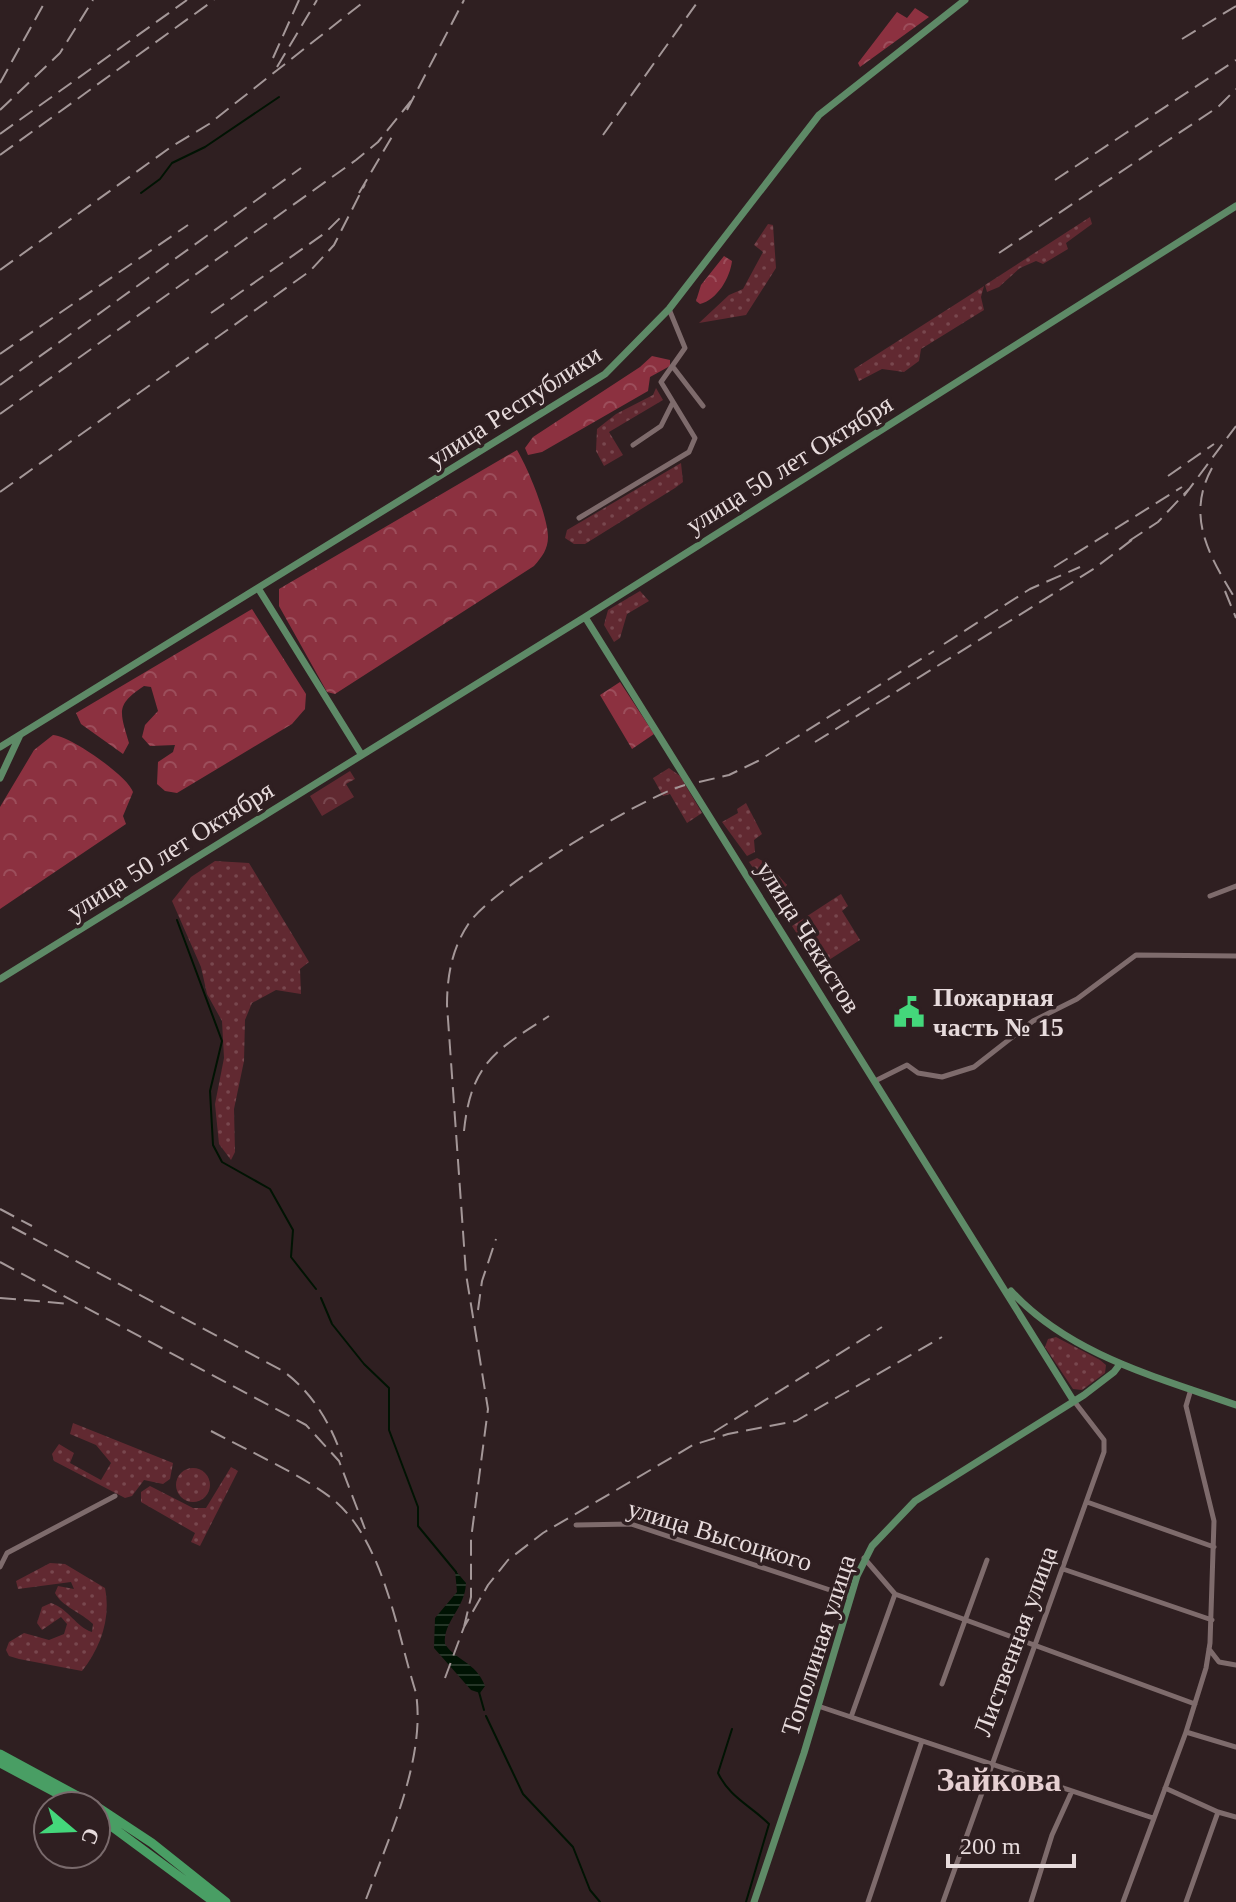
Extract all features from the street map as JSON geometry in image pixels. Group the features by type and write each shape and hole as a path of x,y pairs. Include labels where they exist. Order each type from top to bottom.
{"highway":[{"path":"0,1754 66,1790"},
{"path":"0,1763 51,1790"},
{"path":"112,1817 160,1849 226,1902"},
{"path":"112,1827 214,1902"}],"main road":[{"name":"улица Республики","path":"0,747 591,385 632,350 669,309 819,115 965,0"},
{"name":"улица 50 лет Октября","path":"0,979 585,617 1236,206"},
{"path":"258,588 361,754"},
{"name":"улица Чекистов","path":"585,617 998,1278"},
{"path":"2,774 21,733"},
{"path":"0,757 2,774"},
{"path":"998,1278 1051,1327 1120,1364 1236,1405"},
{"path":"998,1278 1073,1400"},
{"path":"1037,1341 1039,1334 1051,1327"},
{"name":"Тополиная улица","path":"754,1902 864,1558 893,1521 915,1501 1073,1400 1114,1372 1120,1364"}],"street":[{"path":"579,518 689,452 695,438 661,382 685,348 669,309"},
{"path":"673,367 703,406"},
{"path":"633,445 661,426 672,404"},
{"path":"1210,896 1236,886"},
{"path":"875,1081 907,1065 918,1073 942,1077 974,1067 1033,1021 1077,999 1128,958 1236,956"},
{"path":"1123,1902 1186,1732 1209,1649 1214,1521 1186,1406 1191,1389"},
{"name":"Лиственная улица","path":"943,1902 1087,1502 1104,1440 1073,1400"},
{"path":"0,1567 7,1553 115,1496"},
{"path":"1087,1502 1214,1547"},
{"name":"улица Высоцкого","path":"576,1525 631,1524 851,1597"},
{"path":"864,1558 895,1594 1195,1704"},
{"path":"942,1684 987,1560"},
{"path":"1063,1569 1212,1620"},
{"path":"851,1717 895,1594"},
{"path":"1209,1649 1219,1662 1236,1665"},
{"path":"818,1706 1153,1818"},
{"path":"1186,1732 1236,1747"},
{"path":"868,1902 922,1741"},
{"path":"1165,1788 1236,1817"},
{"path":"1031,1902 1052,1835 1072,1791"},
{"path":"1186,1902 1218,1812"}],"green space":[{"path":"915,8 929,17 860,67 858,63 897,12 907,18"},
{"path":"1090,217 1092,224 1066,243 1068,249 1043,264 1036,261 1020,268 999,287 987,292 985,285"},
{"path":"768,224 773,225 776,268 746,315 699,323 729,295 743,289 763,252 754,245"},
{"path":"724,256 732,261 729,274 717,293 700,304 696,301 701,285"},
{"path":"984,286 981,297 984,310 921,349 919,361 904,372 882,369 859,381 854,369"},
{"path":"652,356 670,360 670,366 650,377 648,391 542,452 528,455 525,448 533,437"},
{"path":"656,388 663,400 609,432 623,455 604,466 596,451 597,429 616,414 653,395"},
{"path":"517,450 545,518 548,537 540,559 534,566 335,694 327,692 279,606 279,589"},
{"path":"681,463 683,482 675,488 585,544 574,544 565,538 567,530"},
{"path":"640,591 649,601 627,614 620,638 614,642 604,625 608,610"},
{"path":"252,609 306,694 305,709 292,724 177,793 165,791 157,784 158,762 173,752 175,745 150,746 142,737 145,725 158,711 151,687 144,686 124,704 122,716 129,743 123,754 81,724 76,713"},
{"path":"620,682 654,734 632,749 600,695"},
{"path":"53,735 84,749 129,785 133,792 123,816 126,824 0,909 0,807 34,750"},
{"path":"669,768 680,776 702,813 687,823 670,794 663,796 653,778"},
{"path":"350,771 355,779 346,784 354,797 322,816 310,796"},
{"path":"746,803 762,834 754,840 755,852 747,856 722,822 738,813 737,809"},
{"path":"757,858 768,864 787,885 774,898 749,862"},
{"path":"215,861 249,863 309,962 300,969 301,994 276,990 252,1003 245,1020 244,1061 234,1109 235,1152 231,1160 219,1144 215,1104 224,1058 222,1021 207,994 201,967 172,901 191,877"},
{"path":"841,894 848,906 842,911 860,940 818,967 792,926"},
{"path":"1056,1337 1100,1360 1106,1365 1105,1373 1082,1390 1073,1389 1045,1347 1048,1339"},
{"path":"73,1423 173,1463 170,1479 163,1484 144,1480 132,1496 125,1498 54,1461 52,1454 59,1444 74,1453 70,1463 101,1480 111,1463 96,1445 70,1434"},
{"path":"231,1467 238,1471 200,1546 191,1542 195,1533 141,1502 141,1492 150,1486 193,1508 206,1508"},
{"path":"193,1468 205,1473 210,1485 205,1497 193,1502 181,1497 176,1485 181,1473"},
{"path":"50,1563 65,1564 105,1588 107,1610 103,1632 82,1671 19,1659 9,1656 6,1650 9,1642 24,1633 49,1640 64,1634 67,1624 61,1617 42,1630 37,1623 42,1607 51,1603 92,1632 93,1624 62,1602 55,1593 58,1586 74,1589 71,1582 18,1589 16,1581"}],"shaded area":[{"path":"455,1570 466,1583 465,1592 447,1628 445,1644 481,1678 485,1686 480,1693 471,1690 434,1648 435,1618 457,1592"}],"waterway":[{"path":"141,193 160,179 172,163 205,147 279,97"},
{"path":"177,920 222,1041 210,1091 213,1145 222,1162 270,1189 293,1230 291,1257 316,1289"},
{"path":"321,1298 332,1324 364,1364 389,1388 389,1430 418,1507 418,1526 456,1572"},
{"path":"479,1692 484,1710"},
{"path":"486,1716 523,1794 573,1847 590,1890 600,1902"},
{"path":"732,1729 718,1773 734,1795 769,1824 746,1902"}],"railway":[{"path":"0,83 46,0"},
{"path":"0,110 60,53 93,0"},
{"path":"0,134 187,0"},
{"path":"0,155 214,0"},
{"path":"273,58 299,0"},
{"path":"277,67 317,0"},
{"path":"0,270 171,147 209,124 366,0"},
{"path":"407,110 464,0"},
{"path":"603,135 699,0"},
{"path":"1182,39 1236,6"},
{"path":"1055,180 1236,60"},
{"path":"999,253 1218,107 1236,89"},
{"path":"0,414 356,160 378,142 411,101"},
{"path":"359,193 393,135"},
{"path":"0,385 301,168"},
{"path":"0,492 310,271 334,245 365,184"},
{"path":"211,313 325,233 342,216"},
{"path":"0,354 188,225"},
{"path":"1184,496 1236,426"},
{"path":"1168,476 1214,444"},
{"path":"1212,468 1204,486 1201,520 1210,552 1236,600"},
{"path":"1054,567 1182,487"},
{"path":"1129,541 1158,522 1189,489"},
{"path":"815,742 1095,568 1137,536"},
{"path":"944,644 1030,589 1080,567"},
{"path":"1225,591 1236,618"},
{"path":"699,782 729,775 758,761 934,651"},
{"path":"464,1627 471,1597 471,1539 488,1409 466,1274 447,1005 452,962 458,942 469,923 507,888 604,824 685,785"},
{"path":"464,1131 473,1089 489,1061 514,1039 549,1016"},
{"path":"0,1209 32,1226"},
{"path":"12,1227 283,1371 303,1389 319,1410 342,1457"},
{"path":"478,1310 482,1281 496,1239"},
{"path":"0,1262 306,1425 339,1461 365,1529"},
{"path":"0,1298 71,1304"},
{"path":"714,1432 882,1327"},
{"path":"445,1678 464,1627 488,1585 508,1560 543,1533 693,1445 728,1434 796,1421 942,1337"},
{"path":"211,1431 293,1473 335,1501 366,1540 387,1590 416,1693 418,1719 403,1799 365,1902"}],"place":[{"name":"Пожарная часть № 15","path":"909,1012"}],"district":[{"name":"Зайкова","path":"999,1779"}]}
